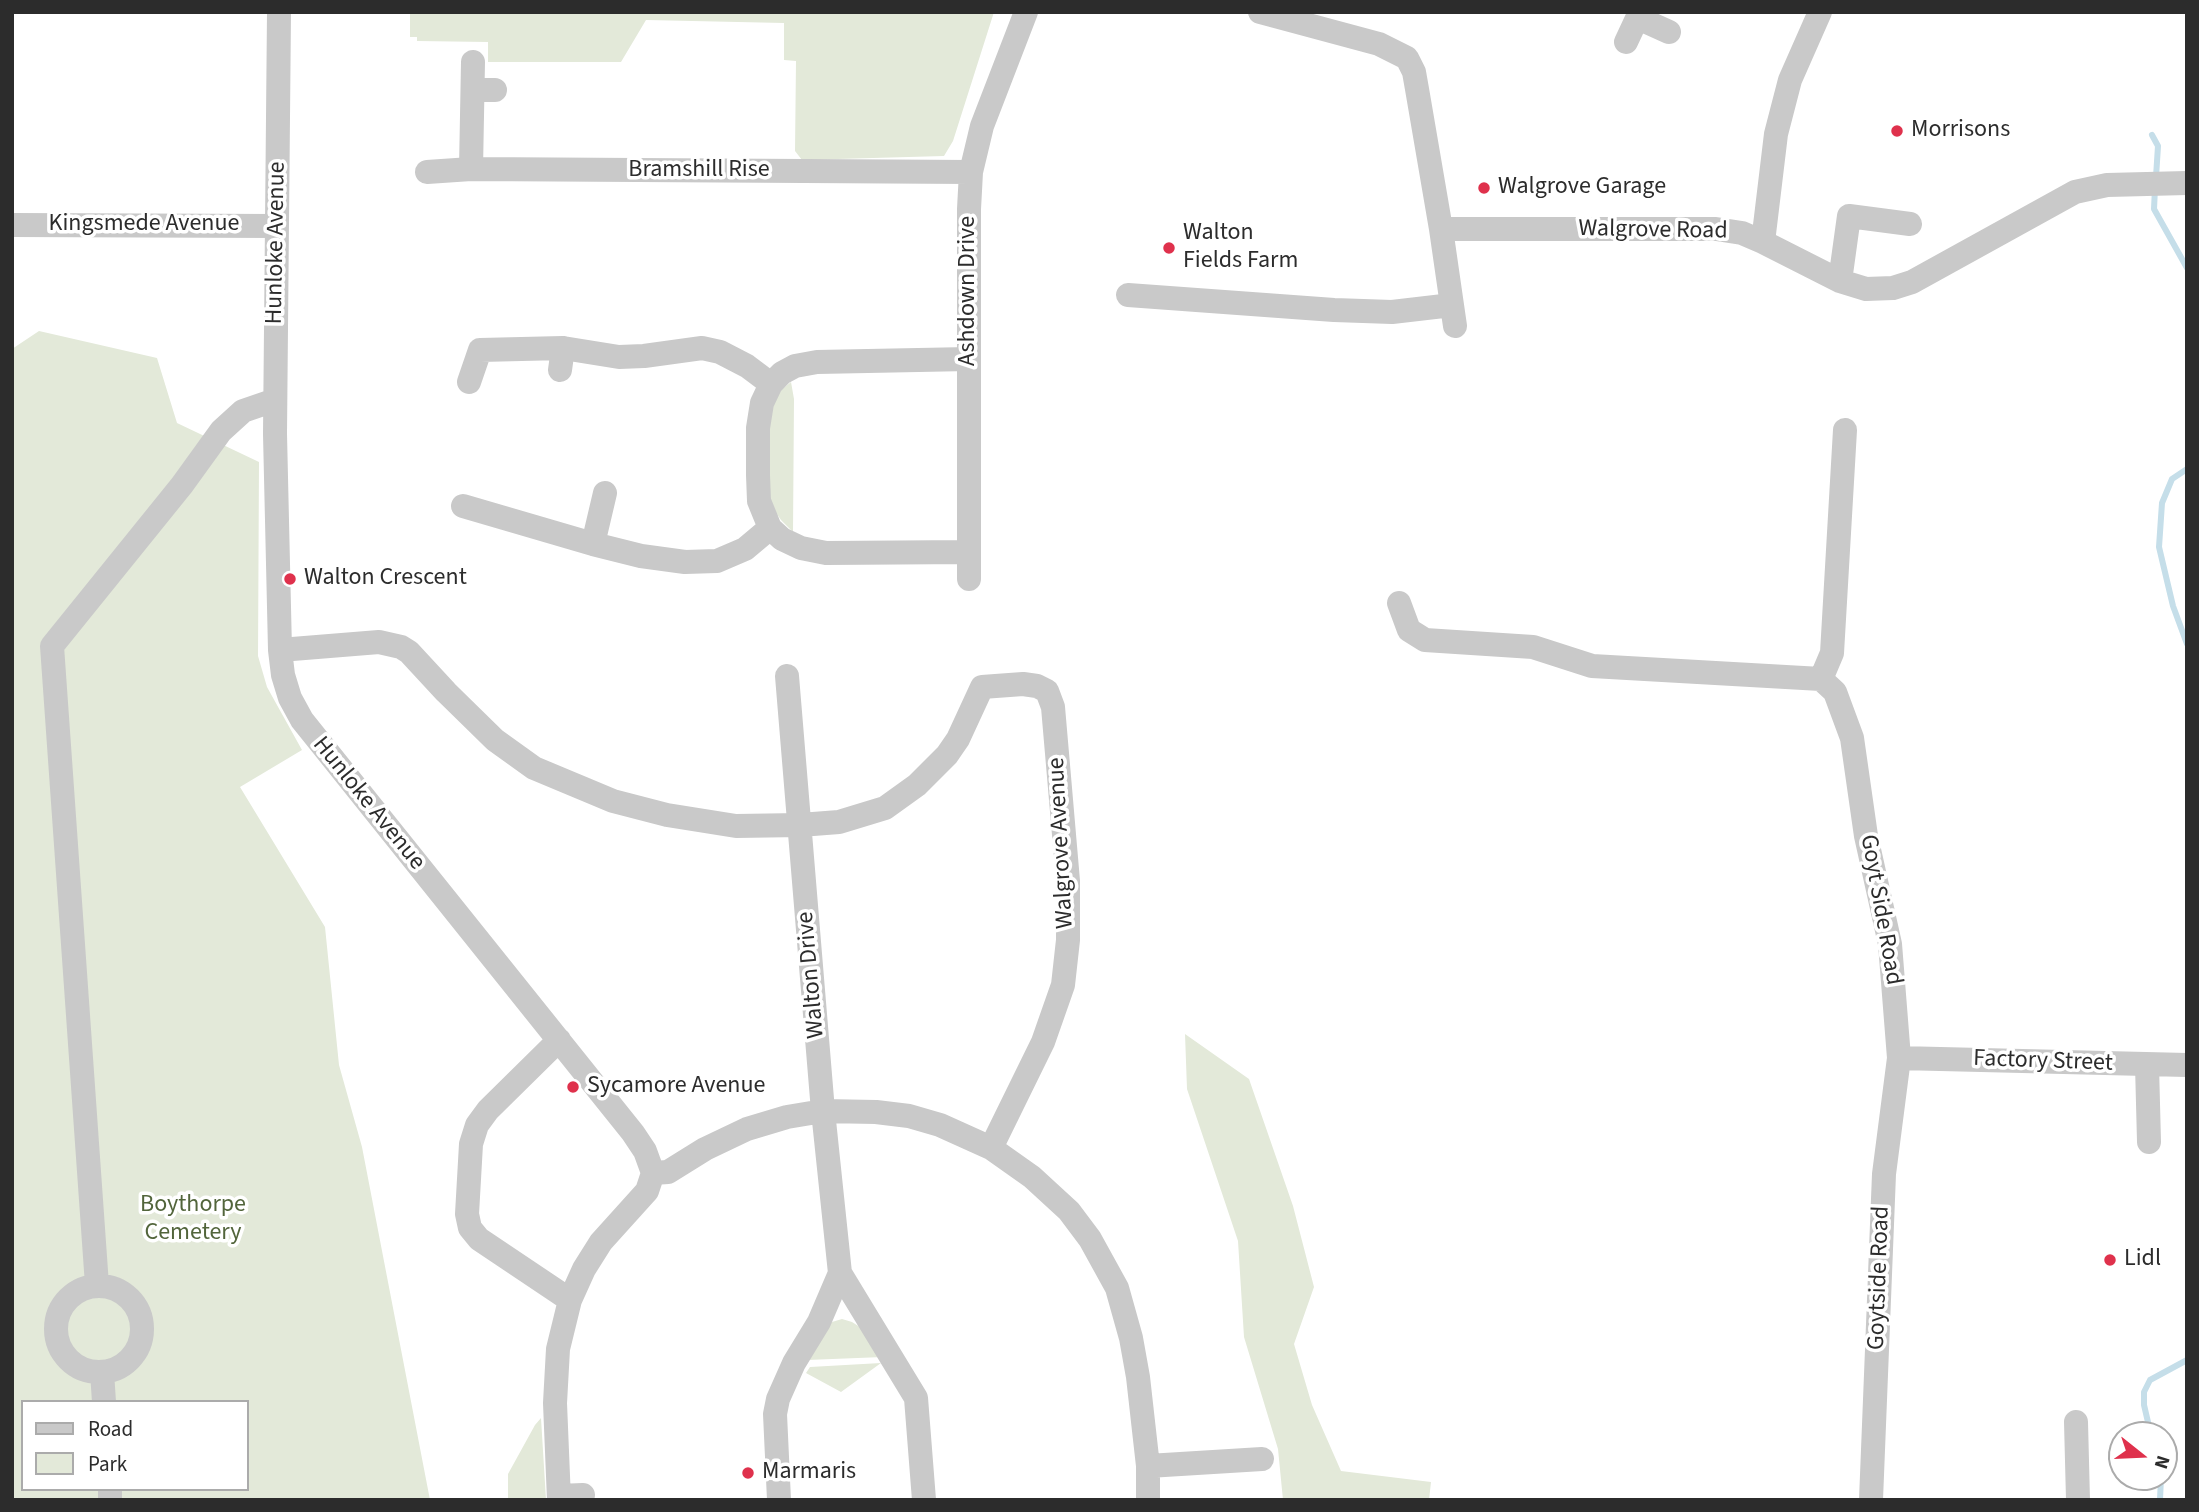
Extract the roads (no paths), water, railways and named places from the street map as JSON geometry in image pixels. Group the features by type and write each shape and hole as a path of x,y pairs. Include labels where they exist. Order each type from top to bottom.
{"street":[{"name":"Hunloke Avenue","path":"279,12 275,400 280,650 283,675 290,698 302,720 633,1133 645,1151 653,1173"},
{"name":"Ashdown Drive","path":"970,579 971,172 982,126 1026,12"},
{"path":"1128,295 1334,310 1453,315 1417,89 1407,58 1379,44 1260,12"},
{"path":"1763,242 1776,134 1790,80 1820,12"},
{"path":"1626,42 1639,15 1669,32"},
{"path":"471,169 484,90 473,62"},
{"name":"Bramshill Rise","path":"426,172 471,169 971,172"},
{"name":"Walgrove Road","path":"1441,229 1716,229 1742,233 1840,281 1866,289 1894,288 1912,282 2076,192 2107,185 2180,184"},
{"path":"1840,281 1849,216 1910,224"},
{"name":"Kingsmede Avenue","path":"12,225 276,226"},
{"path":"469,382 480,350 561,359 644,356 702,348 720,352 747,366 771,384"},
{"path":"969,552 814,551 792,545 770,527 759,501 758,428 762,403 771,384 782,373 805,363 970,359"},
{"path":"97,1285 52,646 182,485 221,431 243,411 275,400"},
{"path":"1399,603 1409,630 1425,640 1533,647 1592,666 1822,679 1832,653 1845,430"},
{"path":"593,544 605,493"},
{"path":"463,506 593,544 641,556 685,562 716,561 745,549 770,527"},
{"path":"280,650 391,643 409,652 495,740 534,768 565,782 613,801 667,815 736,826 800,825"},
{"name":"Walton Drive","path":"787,676 823,1111 840,1273 916,1398 924,1500"},
{"name":"Goyt Side Road","path":"1822,679 1835,692 1845,715 1857,762 1866,836 1890,944 1899,1058"},
{"name":"Walgrove Avenue","path":"800,825 839,822 863,816 885,808 902,797 947,755 958,739 982,687 1023,684 1037,685 1047,691 1053,707 1068,881 1068,940 1063,985 1044,1042 991,1148"},
{"path":"559,1040 488,1110 477,1125 471,1144 467,1213 470,1228 479,1239 570,1300"},
{"name":"Factory Street","path":"1899,1058 2187,1065"},
{"name":"Goytside Road","path":"1871,1500 1884,1174 1899,1058"},
{"path":"2147,1065 2149,1142"},
{"path":"567,1497 555,1403 558,1349 570,1300 584,1269 601,1242 647,1191 653,1173 668,1172 705,1149 747,1129 787,1117 823,1111 909,1116 949,1128 991,1148 1052,1193 1069,1211 1090,1239 1113,1279 1124,1307 1131,1338 1148,1466 1149,1500"},
{"name":"Walton Drive","path":"779,1500 775,1414 778,1399 794,1363 819,1322 840,1273"},
{"path":"97,1285 117,1290 135,1303 141,1317 143,1333 130,1360 117,1368 102,1372 74,1364 57,1340 56,1325 61,1309 70,1297 97,1285"},
{"path":"819,1322 833,1314 845,1312 856,1314 874,1328"},
{"path":"102,1372 104,1400"},
{"path":"2076,1422 2078,1500"},
{"path":"1148,1466 1262,1459"}],"waterway":[{"path":"2152,135 2158,146 2156,177"},
{"path":"2155,188 2154,209 2187,268"},
{"path":"2187,469 2172,479 2162,503 2159,547 2173,606 2187,644"},
{"path":"2148,1421 2144,1392 2150,1380 2187,1360"},
{"path":"2160,1491 2160,1500"}],"place":[{"name":"Morrisons","path":"1897,131"},
{"name":"Walgrove Garage","path":"1484,188"},
{"name":"Walton Fields Farm","path":"1169,248"},
{"name":"Walton Crescent","path":"290,579"},
{"name":"Sycamore Avenue","path":"573,1087"},
{"name":"Lidl","path":"2110,1260"},
{"name":"Marmaris","path":"748,1473"}],"park label":[{"name":"Boythorpe Cemetery","path":"193,1220"}]}
